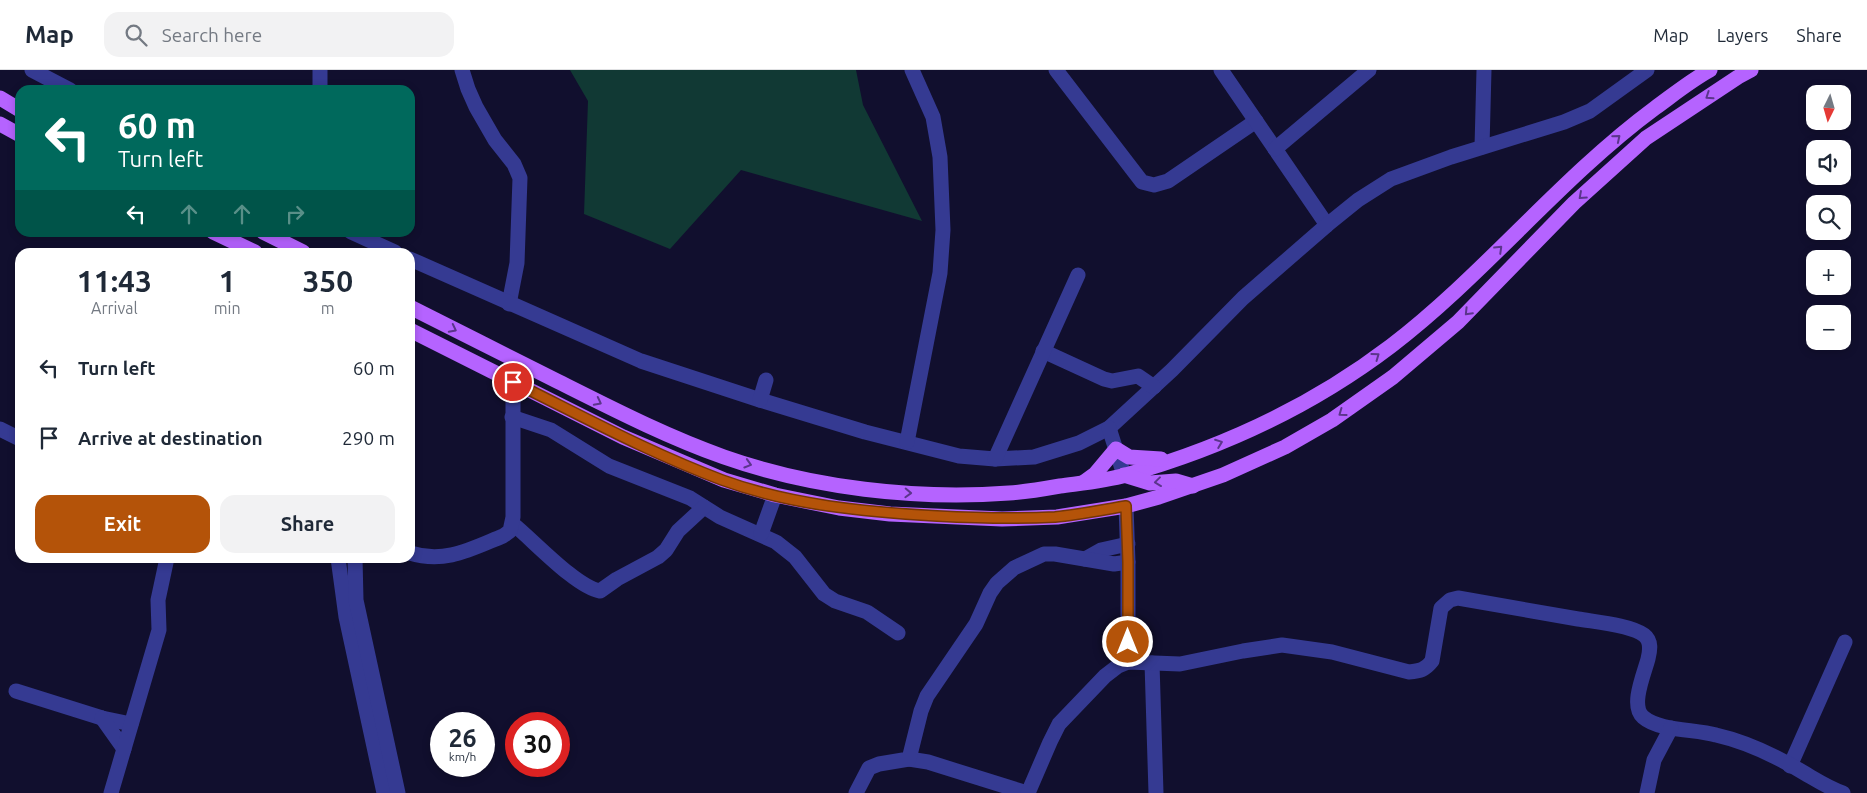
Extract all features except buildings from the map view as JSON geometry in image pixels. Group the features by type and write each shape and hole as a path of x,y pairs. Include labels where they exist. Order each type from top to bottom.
{"main road":[{"path":"415,310 642,424 727,458 772,471 849,487 887,492 966,495 1011,493 1083,483 1124,475 1174,460 1222,442 1277,418 1335,386 1393,344 1466,281 1587,163 1630,126 1694,79 1710,70"},
{"path":"415,333 622,437 724,480 775,495 839,508 890,514 1002,519 1057,517 1126,506 1223,475 1285,447 1332,420 1393,377 1458,322 1574,203 1646,138 1751,70"},
{"path":"0,98 15,107"},
{"path":"0,124 15,132"},
{"path":"223,237 246,248"},
{"path":"273,237 295,248"},
{"path":"1083,483 1095,474 1116,449 1134,458 1174,460"},
{"path":"1124,475 1150,483 1176,481 1193,486"}],"street":[{"path":"32,70 60,85"},
{"path":"320,70 320,85"},
{"path":"462,70 476,107 495,140 514,164 520,178 517,263 509,304"},
{"path":"907,442 940,273 943,230 940,157 933,117 912,70"},
{"path":"1056,70 1142,182 1154,185 1168,181 1256,121"},
{"path":"1221,70 1327,225"},
{"path":"1275,149 1369,70"},
{"path":"1482,147 1484,70"},
{"path":"415,261 641,361 760,400 866,432 959,456 995,459 1034,457 1079,443 1109,428 1154,387 1243,298 1358,200 1391,179 1451,156 1564,122 1590,111 1647,70"},
{"path":"362,237 386,248"},
{"path":"995,459 1078,275"},
{"path":"1043,351 1104,380 1112,381 1138,376 1154,387"},
{"path":"760,400 766,380"},
{"path":"415,555 424,558 449,557 503,536 510,531 512,524 513,382"},
{"path":"512,417 551,430 609,466 690,498 720,517 776,542 795,557 824,594 835,601 867,612 898,633"},
{"path":"1109,428 1124,475"},
{"path":"0,429 15,436"},
{"path":"761,534 775,495"},
{"path":"1126,506 1128,544 1128,662"},
{"path":"512,524 580,582 594,590 600,591 617,579 658,557 666,550 678,530 704,507"},
{"path":"1085,559 1101,550 1128,544"},
{"path":"909,759 921,711 927,696 976,624 990,593 1014,568 1044,554 1055,554 1114,564 1128,562"},
{"path":"111,793 159,630 158,600 167,563"},
{"path":"339,563 346,617 384,793"},
{"path":"355,563 356,600 398,793"},
{"path":"856,793 869,768 879,764 909,759 928,762 1028,793 1059,724 1105,676 1118,666 1128,662 1180,664 1243,650 1282,645 1312,648 1410,672 1421,671 1432,662 1441,608 1450,600 1458,598 1613,625 1643,634 1648,640 1650,654 1637,708 1644,718 1671,728 1715,734 1732,739 1757,749 1842,793"},
{"path":"1790,766 1845,642"},
{"path":"1152,663 1156,793"},
{"path":"16,691 102,718 131,724"},
{"path":"102,718 124,749"},
{"path":"1647,793 1654,760 1671,728"}],"green space":[{"path":"570,70 856,70 863,105 922,221 741,170 670,249 584,214 588,101"}],"route":[{"path":"513,382 622,437 724,480 775,495 839,508 890,514 1002,519 1057,517 1126,506 1128,642"}]}
